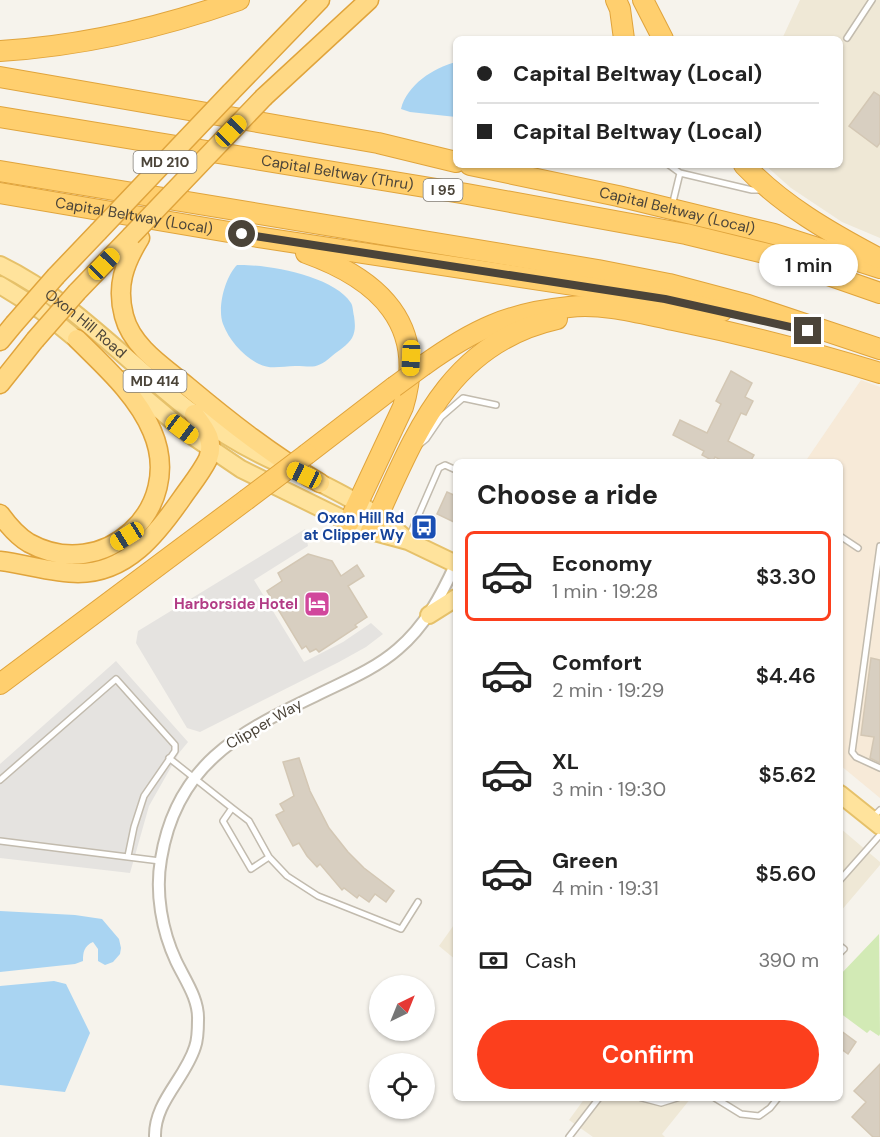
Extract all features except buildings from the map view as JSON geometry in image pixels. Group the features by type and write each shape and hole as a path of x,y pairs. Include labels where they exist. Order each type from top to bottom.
{"highway":[{"path":"0,51 44,49 155,28 239,0"},
{"name":"MD 210","path":"0,341 56,276 320,0"},
{"name":"MD 210","path":"0,384 77,292 135,237 182,182 264,97 369,0"},
{"path":"616,0 620,9 624,36"},
{"path":"643,0 661,36"},
{"name":"I 95","path":"0,77 378,142 453,161"},
{"name":"Capital Beltway (Thru)","path":"0,117 654,227 768,254 880,293"},
{"path":"378,142 453,149"},
{"name":"Capital Beltway (Local)","path":"484,168 671,208 774,234 880,268"},
{"path":"747,168 801,215 880,259"},
{"path":"0,171 608,272 709,295 794,319 880,349"},
{"name":"Capital Beltway (Local)","path":"0,193 264,238 665,299 808,331 836,334"},
{"path":"135,237 121,281 120,296 124,318 131,333 147,352 235,426 320,483"},
{"path":"264,238 333,263 373,288 399,320 406,338 411,358 409,389 397,422 349,522"},
{"path":"0,684 394,387 458,341 506,319 537,311 572,306 603,307 797,348 880,374"},
{"path":"375,523 424,419 453,380 489,348 513,334 542,323 571,316 602,314 658,317"},
{"path":"0,514 12,530 28,543 49,551 70,555 89,553 109,547 127,536 141,523 152,506 158,489 160,471 158,448 152,430 129,395 77,339"},
{"path":"0,402 13,368"},
{"path":"0,561 59,572 80,573 102,570 121,562 149,541 204,467 212,451 206,430 194,414"}],"main road":[{"name":"Oxon Hill Road","path":"0,265 42,288 69,308 194,414 252,450 358,502 375,523 453,562"},
{"name":"Oxon Hill Road","path":"0,285 31,302 182,429 212,451 250,474 349,522 375,523"},
{"path":"429,615 453,600"},
{"path":"843,796 877,818"}],"street":[{"name":"Clipper Way","path":"155,1137 156,1121 161,1107 196,1047 198,1016 196,1001 169,944 162,919 160,897 160,861 178,804 194,778 216,753 242,733 348,681 384,659 412,636 429,615 453,569"}],"lane":[{"path":"847,38 872,0"},
{"path":"673,168 680,173 752,190 770,190"},
{"path":"671,208 680,173"},
{"path":"410,446 421,444 441,417 463,398 496,405"},
{"path":"408,541 439,468 445,465 453,469"},
{"path":"843,538 858,548"},
{"path":"880,546 852,752 856,758 880,768"},
{"path":"0,780 116,679 175,745 175,751 144,796 128,856"},
{"path":"169,758 249,821 269,857 287,876 318,896 401,928 418,902"},
{"path":"232,808 224,821 251,869 269,857"},
{"path":"843,877 880,835"},
{"path":"0,841 160,861"},
{"path":"569,1137 597,1101"},
{"path":"722,1101 741,1114 759,1116 776,1101"}],"shaded area":[{"path":"800,0 880,0 880,238 842,222 791,188 768,168 843,168 843,36 783,36"},
{"path":"861,380 880,387 880,798 843,767 843,459 807,459"},
{"path":"305,529 308,546 254,580 304,662 343,642 371,623 383,634 366,647 339,662 200,732 187,728 136,643 138,631"},
{"path":"116,661 188,742 179,753 149,806 130,873 0,858 0,764"},
{"path":"843,831 880,862 880,865 843,908"},
{"path":"453,926 453,958 439,946"},
{"path":"583,1101 689,1101 662,1134 665,1137 593,1137 569,1120"}],"green space":[{"path":"879,934 879,1036 870,1030 867,1033 843,1015 843,972"}],"water":[{"path":"453,63 453,117 401,109 404,100 415,85 430,73"},
{"path":"237,265 282,269 330,286 352,304 355,324 352,338 327,360 314,366 272,367 253,361 233,342 221,317 226,285"},
{"path":"0,911 75,915 102,919 119,939 120,954 113,962 105,965 98,961 98,949 93,942 85,950 83,961 75,964 0,972"},
{"path":"54,981 66,984 90,1033 65,1092 0,1085 0,986"}],"place":[{"name":"Oxon Hill Rd at Clipper Wy","path":"424,527"},
{"name":"Harborside Hotel","path":"317,604"}],"route":[{"path":"242,234 665,299 808,331"}]}
